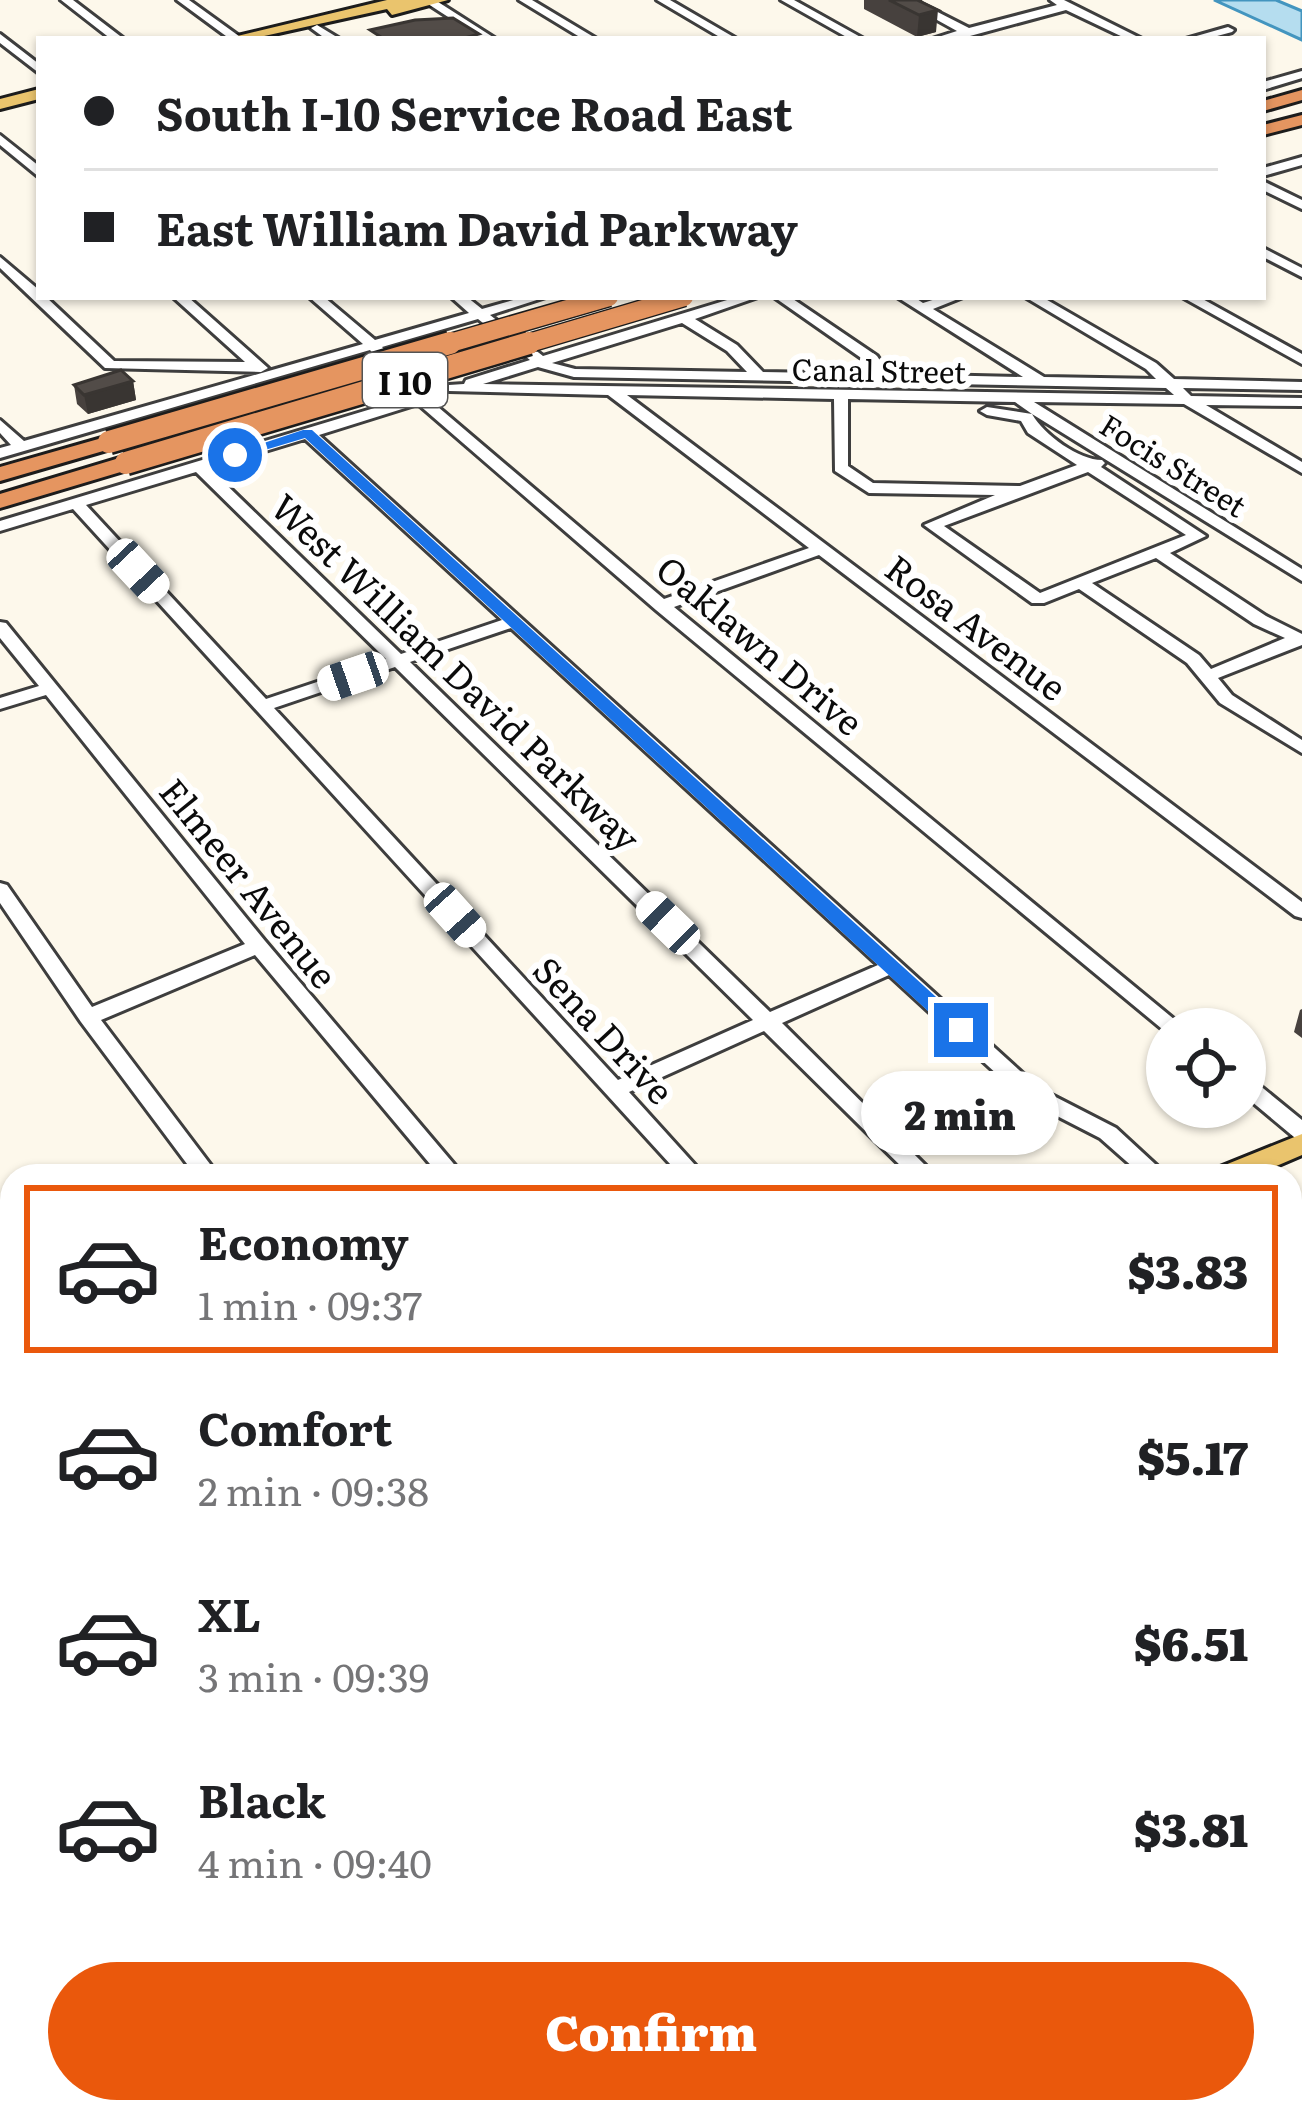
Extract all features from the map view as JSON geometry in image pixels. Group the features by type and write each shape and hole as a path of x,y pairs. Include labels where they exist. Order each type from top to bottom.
{"highway":[{"path":"1266,105 1302,95"},
{"path":"1266,126 1302,117"},
{"name":"I 10","path":"0,474 599,300"},
{"name":"I 10","path":"0,501 684,307"}],"main road":[{"path":"248,36 406,0"},
{"path":"284,36 433,1"},
{"path":"317,28 321,22 368,8"},
{"path":"0,91 36,83"},
{"path":"0,104 36,95"},
{"path":"1254,1164 1302,1144"}],"street":[{"path":"66,0 114,36"},
{"path":"182,0 231,36"},
{"path":"524,0 586,36"},
{"path":"662,0 726,36"},
{"path":"786,0 852,36"},
{"path":"906,0 976,36"},
{"path":"1054,0 1130,36"},
{"path":"433,1 485,36"},
{"path":"950,36 1068,6"},
{"path":"317,28 329,36"},
{"path":"454,32 472,28"},
{"path":"1204,36 1228,30"},
{"path":"0,37 36,67"},
{"path":"1266,85 1302,74"},
{"path":"0,139 36,170"},
{"path":"1266,171 1302,161"},
{"path":"1266,187 1302,205"},
{"path":"1267,257 1302,249"},
{"path":"1267,257 1302,273"},
{"path":"0,261 36,295"},
{"path":"41,300 110,365 265,371"},
{"path":"183,300 265,371"},
{"name":"Oaklawn Drive","path":"320,300 373,345 420,399 662,606 1150,1008"},
{"path":"462,300 541,362"},
{"path":"0,453 265,371 529,300"},
{"path":"0,526 541,362 684,307 731,300"},
{"path":"785,300 872,358 885,379"},
{"path":"909,300 1043,382"},
{"path":"922,308 947,300"},
{"path":"1037,300 1151,366 1187,400 1302,468"},
{"path":"1194,300 1302,360"},
{"path":"684,307 760,376"},
{"name":"Canal Street","path":"541,362 574,374 1302,386"},
{"path":"992,381 1027,417 1033,430 1089,466 1198,536 1038,599 932,525 1089,466 1112,457"},
{"name":"Canal Street","path":"454,388 1015,405 1302,402"},
{"name":"Rosa Avenue","path":"613,392 1302,912"},
{"path":"841,402 840,469 868,488 1022,491"},
{"name":"Focis Street","path":"1015,405 1112,457 1302,576"},
{"path":"0,424 21,447"},
{"path":"308,433 1032,1094 1108,1132 1144,1164"},
{"name":"West William David Parkway","path":"199,466 913,1164"},
{"name":"Sena Drive","path":"76,503 683,1164"},
{"path":"662,606 821,549"},
{"path":"1159,553 1260,620 1300,640"},
{"path":"1081,583 1193,659 1226,699 1302,748"},
{"path":"263,706 512,622"},
{"name":"Elmeer Avenue","path":"0,627 258,946 443,1164"},
{"path":"1210,676 1300,640"},
{"path":"0,704 50,688"},
{"path":"0,889 199,1164"},
{"path":"88,1016 258,946"},
{"path":"616,1090 890,967"},
{"path":"1266,1102 1302,1132"}],"water":[{"path":"1214,0 1276,0 1302,11 1302,40"}],"building":[{"path":"889,0 917,0 938,10 919,15"},
{"path":"453,18 479,34 379,36 370,30"},
{"path":"121,370 133,381 84,395 74,385"}],"route":[{"path":"235,455 308,433 961,1030"}]}
